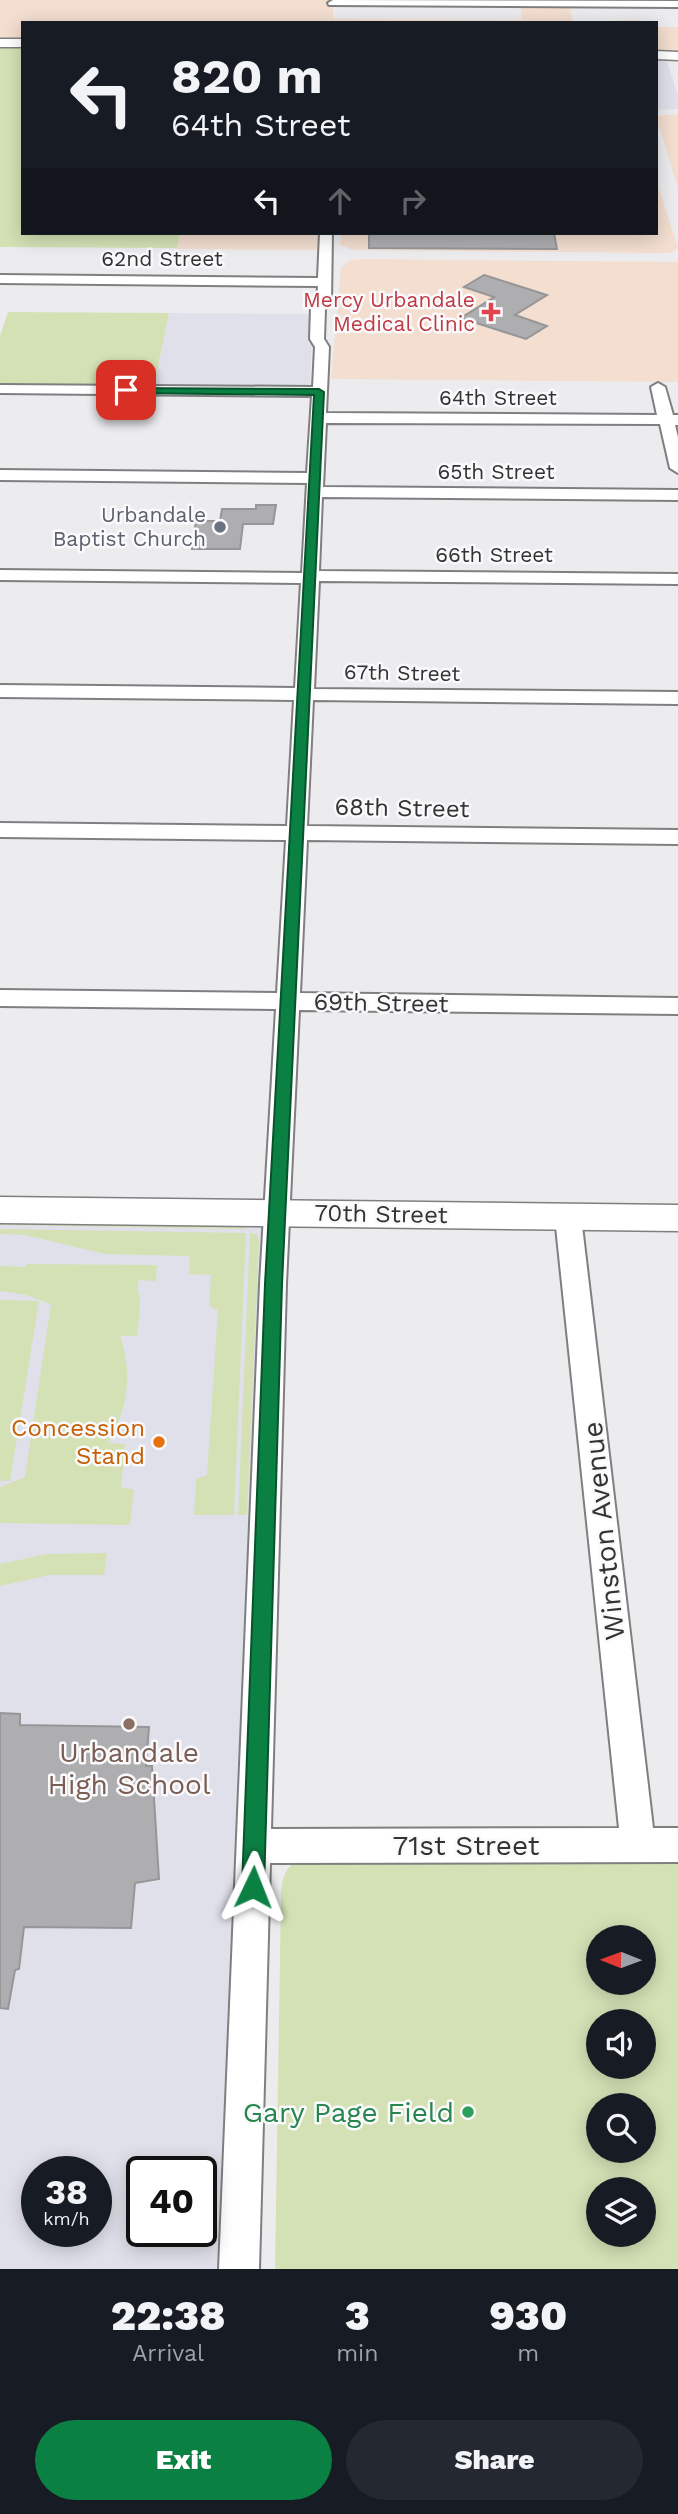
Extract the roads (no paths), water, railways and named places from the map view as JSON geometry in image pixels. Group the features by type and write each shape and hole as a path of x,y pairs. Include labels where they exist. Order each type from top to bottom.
{"main road":[{"path":"0,45 21,46"},
{"path":"658,53 678,53"},
{"name":"70th Street","path":"0,1210 678,1218"}],"street":[{"path":"332,19 333,1 678,4"},
{"path":"239,2269 277,1213 322,347 317,339 318,307 324,303 326,235"},
{"name":"62nd Street","path":"0,279 324,282"},
{"path":"658,387 672,420 678,468"},
{"path":"0,389 319,392"},
{"name":"64th Street","path":"317,418 672,420"},
{"name":"65th Street","path":"0,475 678,495"},
{"name":"66th Street","path":"0,575 678,579"},
{"name":"67th Street","path":"0,691 678,698"},
{"name":"68th Street","path":"0,830 678,837"},
{"name":"69th Street","path":"0,998 678,1006"},
{"name":"Winston Avenue","path":"568,1217 638,1845"},
{"name":"71st Street","path":"255,1846 678,1845"}],"place":[{"name":"Mercy Urbandale Medical Clinic","path":"491,312"},
{"name":"Urbandale Baptist Church","path":"220,527"},
{"name":"Concession Stand","path":"159,1442"},
{"name":"Urbandale High School","path":"129,1724"},
{"name":"Gary Page Field","path":"468,2112"}]}
